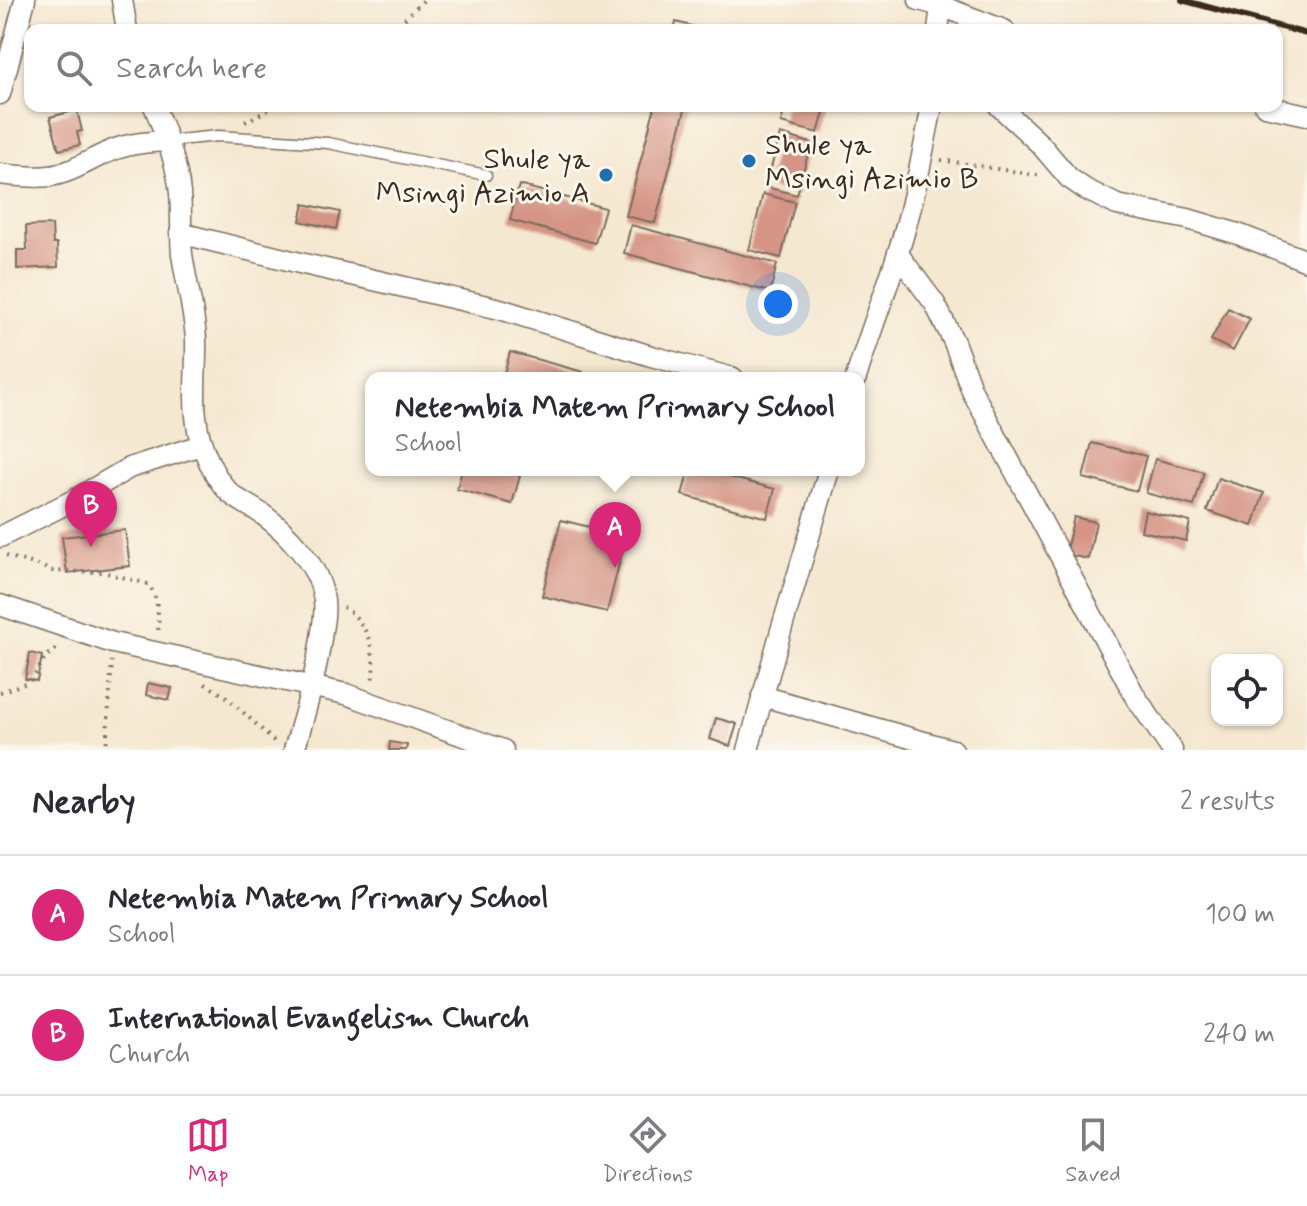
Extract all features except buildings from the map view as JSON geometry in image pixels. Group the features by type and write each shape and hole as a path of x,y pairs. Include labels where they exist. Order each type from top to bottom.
{"street":[{"path":"0,94 25,0"},
{"path":"122,0 126,24"},
{"path":"919,0 988,24"},
{"path":"939,24 941,6"},
{"path":"1283,110 1307,115"},
{"path":"156,112 177,171 180,193 180,233 195,330 195,414 201,445 232,495 284,531 306,558 324,596 319,659 294,750"},
{"path":"858,372 898,254 931,112"},
{"path":"1005,112 1040,144 1069,178 1117,205 1226,230 1307,261"},
{"path":"0,174 52,176 114,149 168,141"},
{"path":"180,233 500,309 711,372"},
{"path":"898,254 935,304 954,342 972,391 1135,696 1172,750"},
{"path":"0,537 129,468 201,445"},
{"path":"748,750 827,476"},
{"path":"0,605 113,643 346,694 503,750"},
{"path":"762,696 952,750"}],"lane":[{"path":"168,141 218,136 328,143 486,175"}],"path":[{"path":"399,24 424,0"},
{"path":"1182,0 1270,24"},
{"path":"1283,27 1307,34"},
{"path":"922,156 1025,175 1069,178"},
{"path":"0,555 51,571 103,572 148,584 153,590 158,614 157,653"},
{"path":"324,596 349,610 366,631 374,653 369,703"},
{"path":"0,692 27,683 45,657 57,647 88,635"},
{"path":"106,750 113,643"},
{"path":"184,659 194,676 227,697 284,750"}],"railway":[{"path":"1182,0 1270,24"},
{"path":"1283,27 1307,34"}],"place":[{"name":"Shule ya Msingi Azimio B","path":"749,161"},
{"name":"Shule ya Msingi Azimio A","path":"606,175"},
{"name":"International Evangelism Church","path":"91,547"},
{"name":"Netembia Matem Primary School","path":"615,568"}]}
